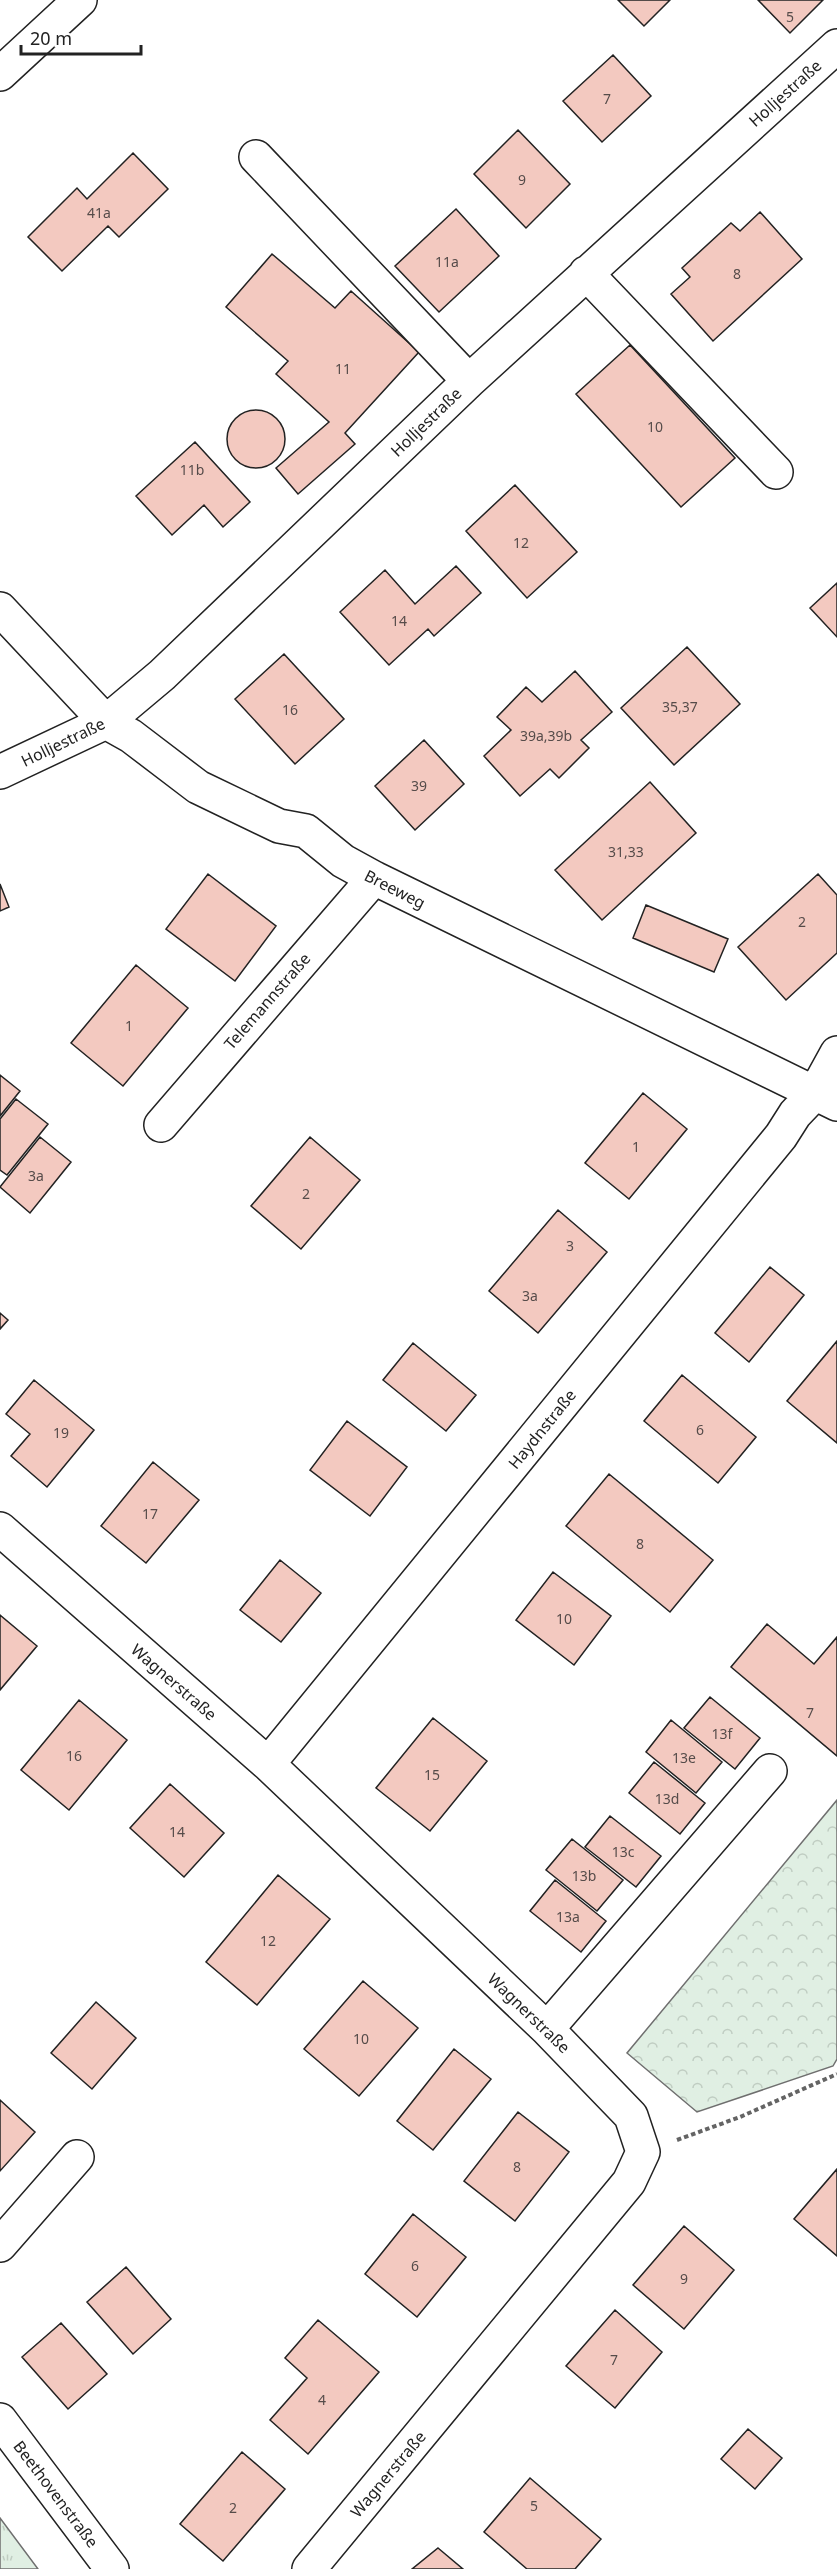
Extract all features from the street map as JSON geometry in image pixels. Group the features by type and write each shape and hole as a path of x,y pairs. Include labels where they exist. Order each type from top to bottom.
{"street":[{"path":"0,74 80,0"},
{"name":"Holljestraße","path":"0,772 106,722 162,675 469,381 837,46"},
{"path":"256,157 469,381"},
{"path":"586,273 776,472"},
{"name":"Breeweg","path":"0,609 106,722 130,736 198,787 279,826 306,831 343,861 374,878 826,1098"},
{"name":"Telemannstraße","path":"161,1125 374,878"},
{"name":"Haydnstraße","path":"268,1764 826,1098 837,1053"},
{"name":"Wagnerstraße","path":"0,1529 268,1764 547,2029 631,2116 643,2152 629,2182 309,2569"},
{"path":"547,2029 770,1771"},
{"path":"0,2245 77,2157"},
{"name":"Beethovenstraße","path":"0,2420 112,2569"}],"path":[{"path":"643,2152 740,2117 837,2074"}],"green space":[{"path":"837,1800 837,2059 833,2066 697,2112 627,2053"},
{"path":"0,2518 38,2569 0,2569"}],"building":[{"path":"618,0 670,0 644,26"},
{"path":"758,0 823,0 790,33"},
{"path":"613,55 651,96 602,142 563,101"},
{"path":"518,130 570,184 526,228 474,174"},
{"path":"133,153 168,189 119,237 108,226 62,271 28,237 77,188 87,199"},
{"path":"456,209 499,256 439,312 395,266"},
{"path":"760,212 802,259 713,341 671,294 690,277 682,268 731,223 740,231"},
{"path":"272,254 335,308 351,291 419,352 345,433 355,444 298,494 276,468 329,422 276,374 288,361 226,307"},
{"path":"630,345 735,458 681,507 576,394"},
{"path":"250,410 262,410 277,418 285,433 285,445 277,460 262,468 250,468 235,460 227,445 227,433 235,418"},
{"path":"195,442 250,502 223,527 204,505 172,535 136,496"},
{"path":"515,485 577,552 527,598 466,531"},
{"path":"456,566 481,593 434,636 428,629 389,665 340,612 385,570 415,604"},
{"path":"837,583 837,637 810,608"},
{"path":"687,647 740,704 674,765 621,708"},
{"path":"284,654 344,719 295,764 235,699"},
{"path":"575,671 612,712 581,740 589,748 559,778 550,769 520,796 484,756 511,730 497,717 526,687 542,702"},
{"path":"424,740 464,784 415,830 375,786"},
{"path":"650,782 696,833 602,920 555,870"},
{"path":"208,874 276,926 235,981 166,929"},
{"path":"818,874 837,895 837,953 786,1000 738,947"},
{"path":"0,884 9,907 0,911"},
{"path":"646,905 728,939 714,972 633,938"},
{"path":"136,965 188,1008 123,1086 71,1043"},
{"path":"0,1075 20,1091 0,1116"},
{"path":"643,1093 687,1129 629,1199 585,1163"},
{"path":"16,1099 48,1124 7,1175 0,1170 0,1119"},
{"path":"40,1137 71,1162 30,1213 0,1187"},
{"path":"310,1137 360,1180 301,1249 251,1206"},
{"path":"558,1210 607,1252 538,1333 489,1291"},
{"path":"770,1267 804,1295 749,1362 715,1333"},
{"path":"0,1313 8,1320 0,1329"},
{"path":"837,1341 837,1443 787,1401"},
{"path":"413,1343 476,1395 446,1431 383,1380"},
{"path":"682,1375 756,1437 718,1483 644,1421"},
{"path":"34,1380 94,1430 47,1487 11,1456 30,1434 6,1414"},
{"path":"347,1421 407,1467 370,1516 310,1470"},
{"path":"153,1462 199,1500 146,1563 101,1526"},
{"path":"609,1474 713,1560 670,1612 566,1526"},
{"path":"280,1560 321,1593 281,1642 240,1610"},
{"path":"553,1572 611,1616 574,1665 516,1620"},
{"path":"0,1615 37,1646 0,1690"},
{"path":"767,1624 814,1664 837,1637 837,1756 731,1667"},
{"path":"710,1697 760,1738 735,1769 684,1728"},
{"path":"79,1700 127,1740 69,1810 21,1770"},
{"path":"433,1718 487,1761 430,1831 376,1788"},
{"path":"671,1720 722,1762 696,1793 646,1752"},
{"path":"654,1762 705,1803 680,1834 629,1793"},
{"path":"170,1784 224,1833 184,1877 130,1828"},
{"path":"610,1816 661,1856 636,1887 585,1847"},
{"path":"572,1839 623,1880 597,1911 546,1870"},
{"path":"278,1875 330,1919 257,2005 206,1962"},
{"path":"555,1880 606,1921 581,1952 530,1911"},
{"path":"363,1981 418,2028 359,2096 304,2049"},
{"path":"96,2002 136,2038 92,2089 51,2053"},
{"path":"454,2049 491,2079 433,2150 397,2121"},
{"path":"0,2100 35,2132 0,2171"},
{"path":"518,2112 569,2152 515,2221 464,2181"},
{"path":"837,2169 837,2256 794,2219"},
{"path":"413,2214 466,2257 417,2317 365,2274"},
{"path":"684,2226 734,2270 684,2329 633,2285"},
{"path":"126,2267 171,2319 133,2354 87,2302"},
{"path":"615,2310 662,2352 615,2408 566,2366"},
{"path":"318,2320 379,2372 308,2454 270,2420 307,2378 285,2358"},
{"path":"61,2323 107,2374 68,2409 22,2357"},
{"path":"748,2429 782,2458 755,2489 721,2459"},
{"path":"242,2452 285,2489 223,2561 180,2524"},
{"path":"530,2478 601,2539 575,2569 527,2569 484,2532"},
{"path":"438,2548 463,2569 412,2569"}]}
